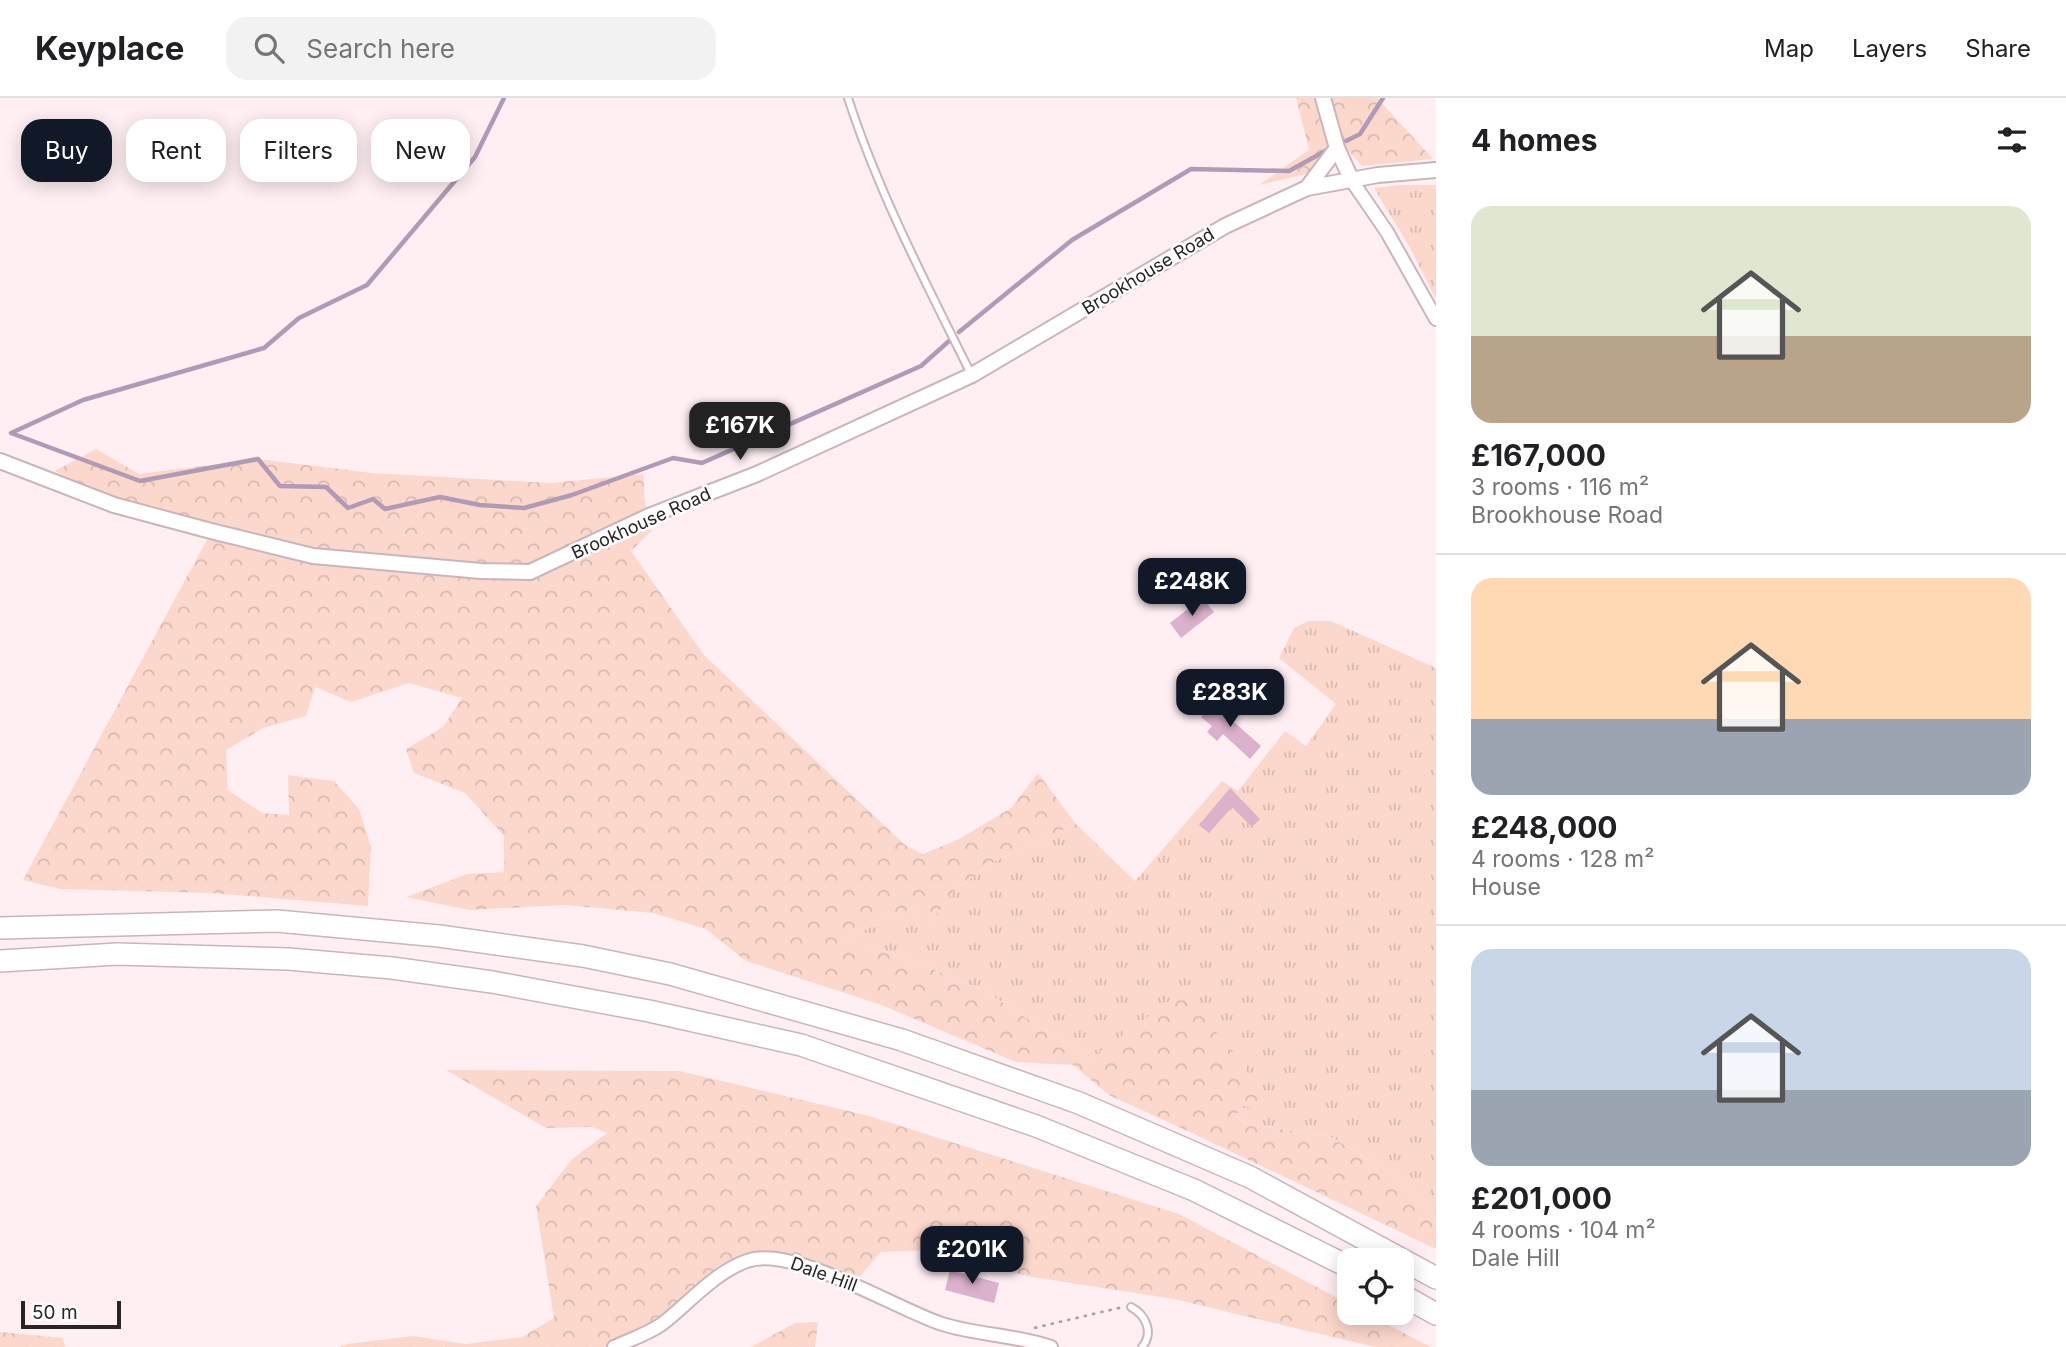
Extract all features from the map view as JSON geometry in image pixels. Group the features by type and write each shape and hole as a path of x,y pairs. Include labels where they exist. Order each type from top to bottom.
{"highway":[{"path":"0,928 277,921 439,936 583,956 670,974 902,1040 1079,1103 1250,1177 1436,1278"},
{"path":"0,961 117,954 301,960 393,968 492,982 675,1016 801,1045 1036,1126 1194,1190 1337,1261"},
{"path":"1414,1302 1436,1314"}],"street":[{"path":"1323,98 1337,148 1352,181 1387,232 1436,319"},
{"path":"1307,188 1337,148"},
{"name":"Brookhouse Road","path":"0,461 114,505 313,556 481,571 530,572 649,516 757,474 972,375 1225,226 1307,188 1378,175 1436,170"},
{"name":"Dale Hill","path":"614,1347 659,1326 718,1278 749,1260 787,1259 875,1293 942,1324 1030,1340 1051,1347"}],"lane":[{"path":"848,98 891,213 972,375"},
{"path":"1131,1307 1142,1314 1148,1331 1149,1338 1142,1347"}],"path":[{"path":"1030,1340 1032,1329 1120,1307 1131,1307"}],"green space":[{"path":"1296,98 1377,98 1433,159 1362,166 1345,147 1334,150 1306,174 1259,185 1309,150"},
{"path":"1436,185 1436,299 1409,246 1374,188"},
{"path":"96,449 139,474 258,459 372,473 551,483 643,474 651,531 631,551 704,655 905,845 923,854 959,839 1011,808 1038,773 1076,824 991,863 954,891 927,927 911,909 846,938 913,961 983,990 1090,1059 1184,990 1277,1111 1242,1106 1235,1116 1247,1124 1329,1136 1401,1179 1436,1220 1436,1249 1109,1095 1073,1065 1016,1062 879,1004 746,961 706,929 653,913 565,905 469,910 406,897 467,874 504,872 504,836 465,793 414,773 406,749 443,727 462,698 409,683 351,702 315,687 306,716 263,728 226,750 228,790 262,813 289,815 288,775 334,781 359,809 371,847 368,906 211,893 60,889 23,880 211,532 114,505 55,471"},
{"path":"1308,621 1331,621 1436,668 1436,1220 1401,1179 1329,1136 1247,1124 1235,1115 1242,1105 1276,1110 1090,1059 983,990 913,961 845,938 911,909 927,926 954,891 991,863 1076,824 1135,881 1222,781 1238,791 1285,731 1306,746 1336,704 1279,658 1294,628"},
{"path":"446,1070 680,1071 869,1116 1179,1214 1337,1298 1337,1325 1388,1325 1431,1347 1375,1347 1174,1299 1026,1276 938,1250 881,1252 852,1285 787,1259 749,1260 659,1326 614,1347 339,1347 413,1336 466,1344 522,1337 554,1318 536,1206 572,1159 607,1133 592,1127 546,1128"},
{"path":"818,1322 815,1347 751,1347 795,1323"},
{"path":"0,1332 63,1338 65,1347 0,1347"}],"building":[{"path":"1202,598 1214,612 1181,638 1170,623"},
{"path":"1230,703 1241,713 1234,722 1261,746 1250,759 1223,734 1217,741 1207,732 1212,726 1201,717 1210,706 1220,714"},
{"path":"1230,788 1260,819 1252,827 1232,807 1209,833 1199,825"},
{"path":"950,1270 999,1283 994,1303 945,1290"}],"waterway":[{"path":"11,433 83,400 264,348 299,318 367,285 475,157 504,98"},
{"path":"1346,141 1360,134 1383,98"},
{"path":"959,332 1072,240 1191,169 1289,171 1329,149"},
{"path":"11,433 140,481 258,459 280,486 326,487 348,508 373,499 385,509 440,497 480,505 524,508 572,495 673,458 702,463 921,366 949,341"}]}
